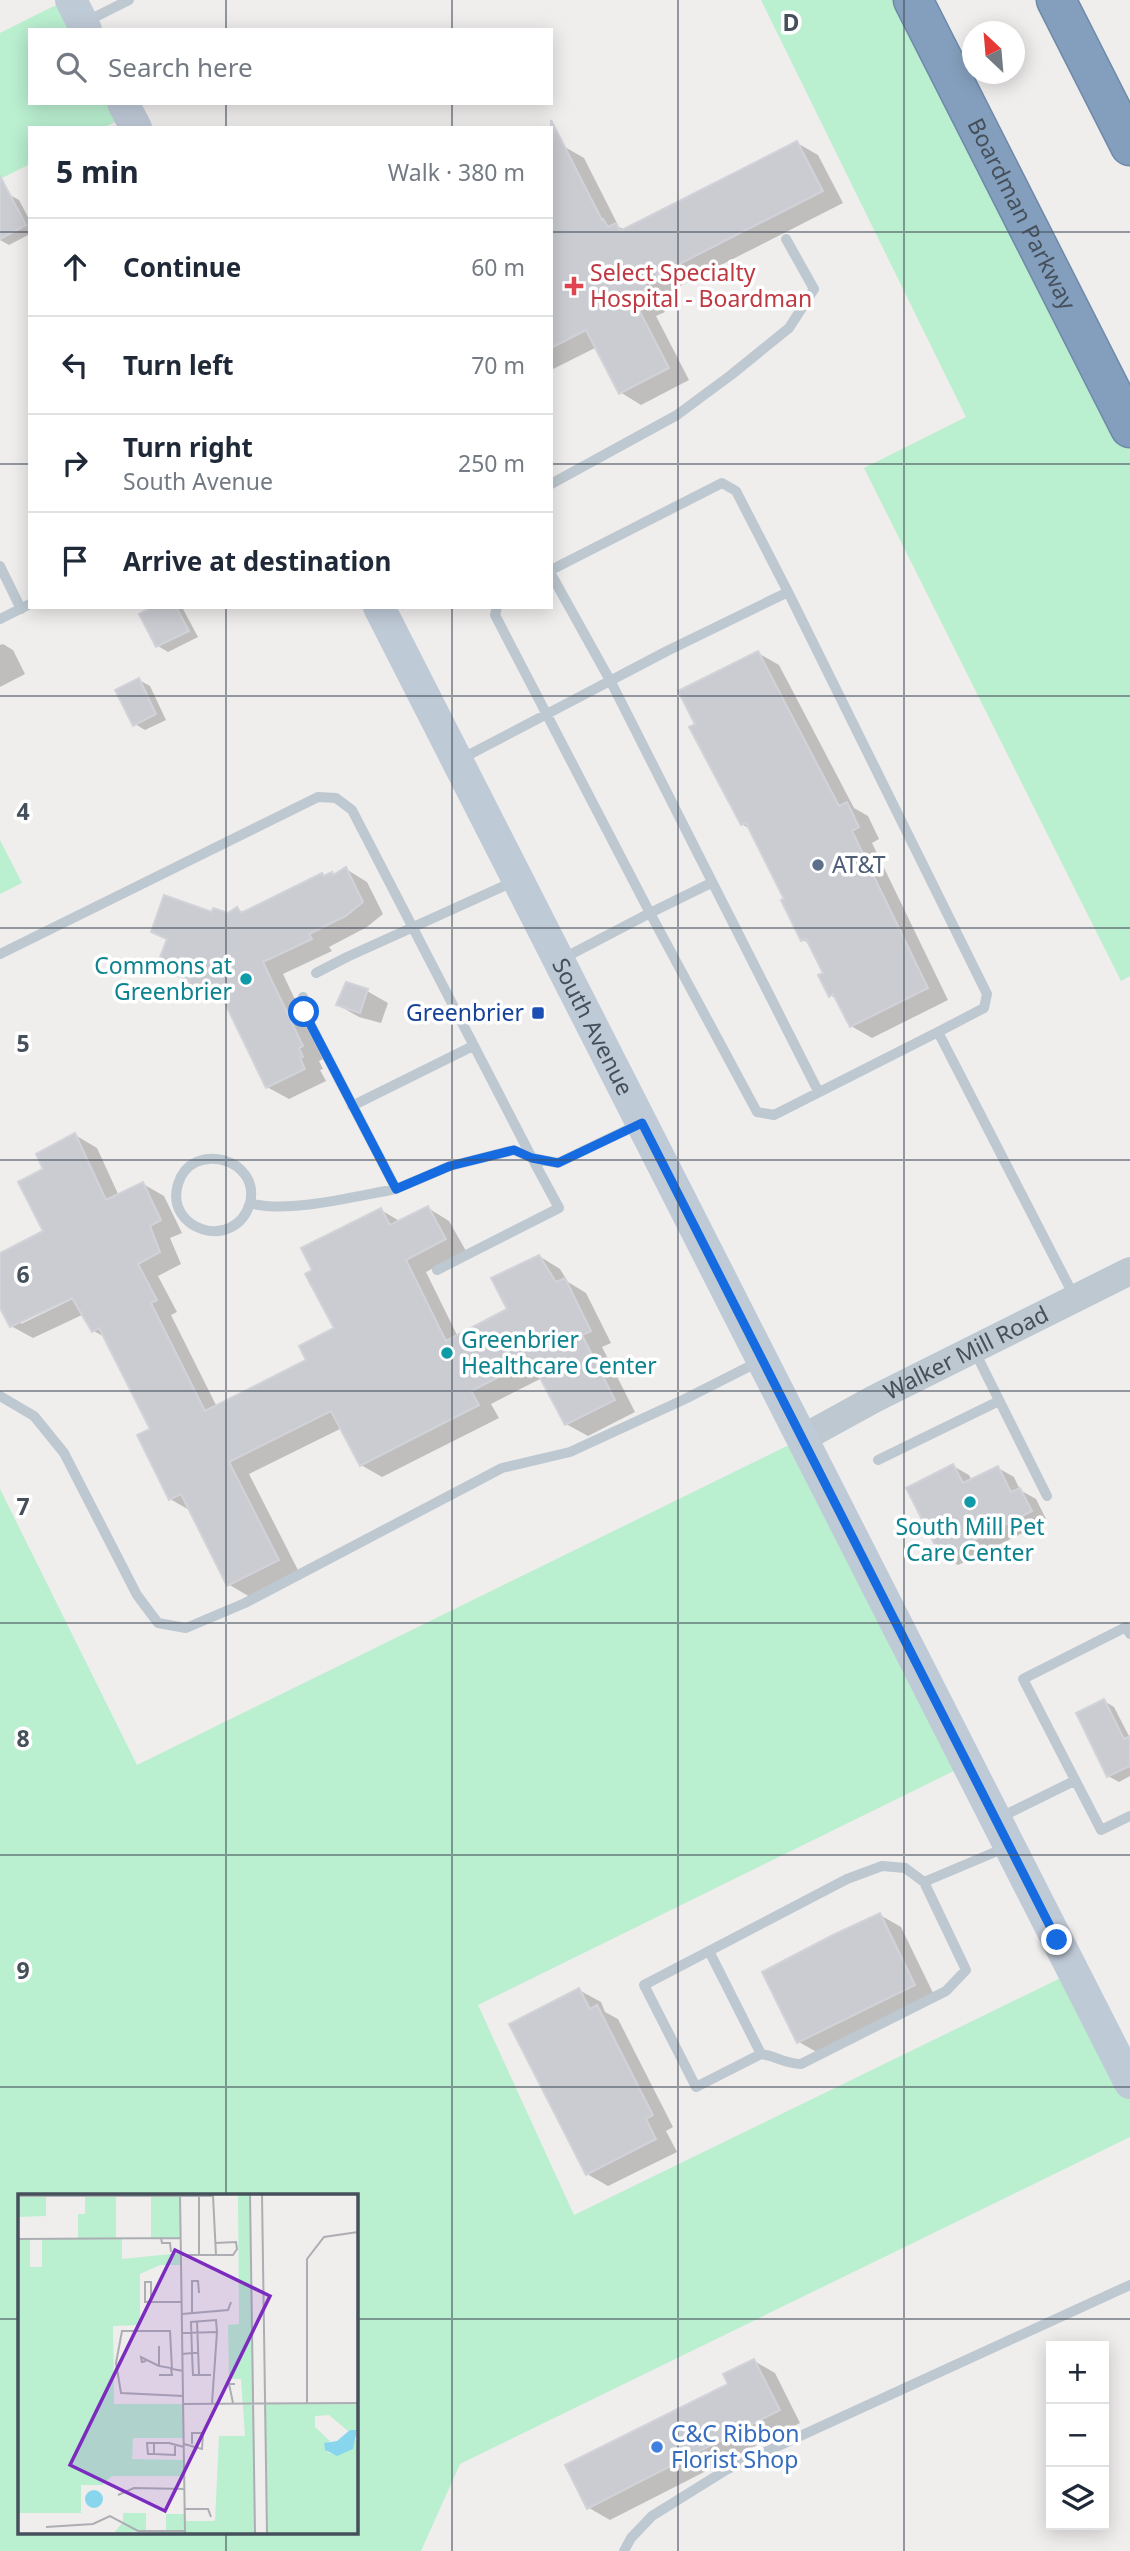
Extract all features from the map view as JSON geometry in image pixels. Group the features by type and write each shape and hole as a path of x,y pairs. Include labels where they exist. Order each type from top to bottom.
{"highway":[{"name":"Boardman Parkway","path":"913,0 1130,428"},
{"path":"1056,0 1130,146"}],"main road":[{"path":"124,105 135,126"},
{"name":"South Avenue","path":"380,609 1130,2083"}],"street":[{"name":"Walker Mill Road","path":"803,1438 1130,1271"}],"lane":[{"path":"80,18 129,0"},
{"path":"553,483 677,415 789,328 814,289 786,239"},
{"path":"496,609 495,615 757,1112 774,1115 984,1008 988,993 736,491 722,483 553,571"},
{"path":"0,566 25,606 0,619"},
{"path":"553,576 611,682 818,1091"},
{"path":"457,761 726,621 788,592"},
{"path":"0,954 318,797 336,798 352,810 559,1208 437,1270"},
{"path":"316,974 347,957 518,880"},
{"path":"559,960 711,883"},
{"path":"303,997 304,1012 396,1189"},
{"path":"939,1032 1075,1299"},
{"path":"352,1106 473,1046"},
{"path":"250,1203 263,1207 284,1207 396,1189 450,1166 514,1150 532,1158 558,1163 642,1123"},
{"path":"212,1157 228,1160 241,1169 249,1182 250,1203 247,1212 237,1224 223,1231 207,1232 193,1226 182,1215 177,1200 178,1185 185,1171 197,1161 212,1157"},
{"path":"973,1349 1047,1496"},
{"path":"0,1396 34,1416 64,1454 137,1595 158,1623 186,1628 245,1603 502,1468 570,1452 763,1360"},
{"path":"878,1461 999,1401"},
{"path":"1130,1634 1126,1627 1023,1679 1101,1830 1130,1816"},
{"path":"924,1882 1003,1832 1074,1781"},
{"path":"882,1866 905,1868 924,1882 966,1970 946,1991 801,2064 787,2064 775,2056 761,2054 696,2087 644,1985 848,1879 882,1866"},
{"path":"709,1951 761,2054"},
{"path":"624,2551 631,2538 652,2516 726,2470 1130,2285"}],"green space":[{"path":"66,0 85,28 28,28 28,105 124,105 129,115 107,126 28,126 28,165 0,179 0,33"},
{"path":"761,0 913,0 1130,428 1130,976 1121,981 864,468 966,417"},
{"path":"0,840 22,883 0,894"},
{"path":"803,1438 968,1764 478,2005 574,2215 1073,1972 1130,2083 1130,2137 460,2464 421,2551 0,2551 0,1489 137,1765"}],"building":[{"path":"551,120 602,220 608,227 616,223 620,231 797,141 823,191 644,282 647,288 640,292 644,300 636,304 669,368 619,394 586,330 553,347"},
{"path":"0,176 26,225 0,239"},
{"path":"149,609 177,609 189,631 156,647 139,614"},
{"name":"AT&T","path":"758,651 839,806 847,802 859,827 852,831 928,988 850,1027 833,994 829,997 818,975 823,973 806,939 801,941 781,900 784,899 746,823 741,825 689,727 695,724 678,691"},
{"path":"139,678 156,714 133,726 115,690"},
{"name":"Commons at Greenbrier","path":"346,867 363,902 346,916 309,934 312,939 263,962 303,1046 299,1048 305,1069 266,1088 223,999 188,987 190,980 156,968 167,939 151,932 164,895 212,912 213,908 228,913 237,907 241,913 322,873 324,876 332,872 333,875"},
{"path":"346,982 368,989 360,1013 336,1005"},
{"name":"Greenbrier Healthcare Center","path":"75,1133 106,1200 143,1182 161,1220 150,1226 160,1252 138,1264 157,1300 151,1303 205,1411 306,1360 299,1346 334,1328 305,1274 312,1270 301,1248 381,1208 390,1225 428,1206 446,1239 406,1260 446,1341 507,1309 491,1278 539,1255 556,1282 565,1278 591,1331 582,1335 615,1400 565,1425 531,1361 471,1391 479,1405 360,1466 331,1411 229,1462 279,1560 227,1586 181,1494 169,1500 137,1435 150,1429 99,1328 92,1332 72,1298 10,1327 0,1308 0,1253 43,1231 18,1182 43,1169 36,1154"},
{"name":"South Mill Pet Care Center","path":"953,1464 963,1483 998,1466 1011,1492 1020,1488 1032,1511 941,1557 906,1488"},
{"path":"1104,1699 1124,1739 1130,1736 1130,1766 1107,1777 1076,1713"},
{"path":"880,1913 915,1985 797,2043 762,1972"},
{"path":"579,1988 590,2009 597,2005 653,2115 646,2119 656,2139 586,2175 509,2024"},
{"name":"C&C Ribbon Florist Shop","path":"754,2359 780,2410 587,2509 565,2465 728,2384 723,2374"}],"place":[{"name":"Select Specialty Hospital - Boardman","path":"574,286"},
{"name":"AT&T","path":"818,865"},
{"name":"Commons at Greenbrier","path":"246,979"},
{"name":"Greenbrier","path":"538,1013"},
{"name":"Greenbrier Healthcare Center","path":"447,1353"},
{"name":"South Mill Pet Care Center","path":"970,1502"},
{"name":"C&C Ribbon Florist Shop","path":"657,2447"}],"route":[{"path":"304,1012 396,1189 450,1166 514,1150 532,1158 558,1163 642,1123 1057,1940"}]}
